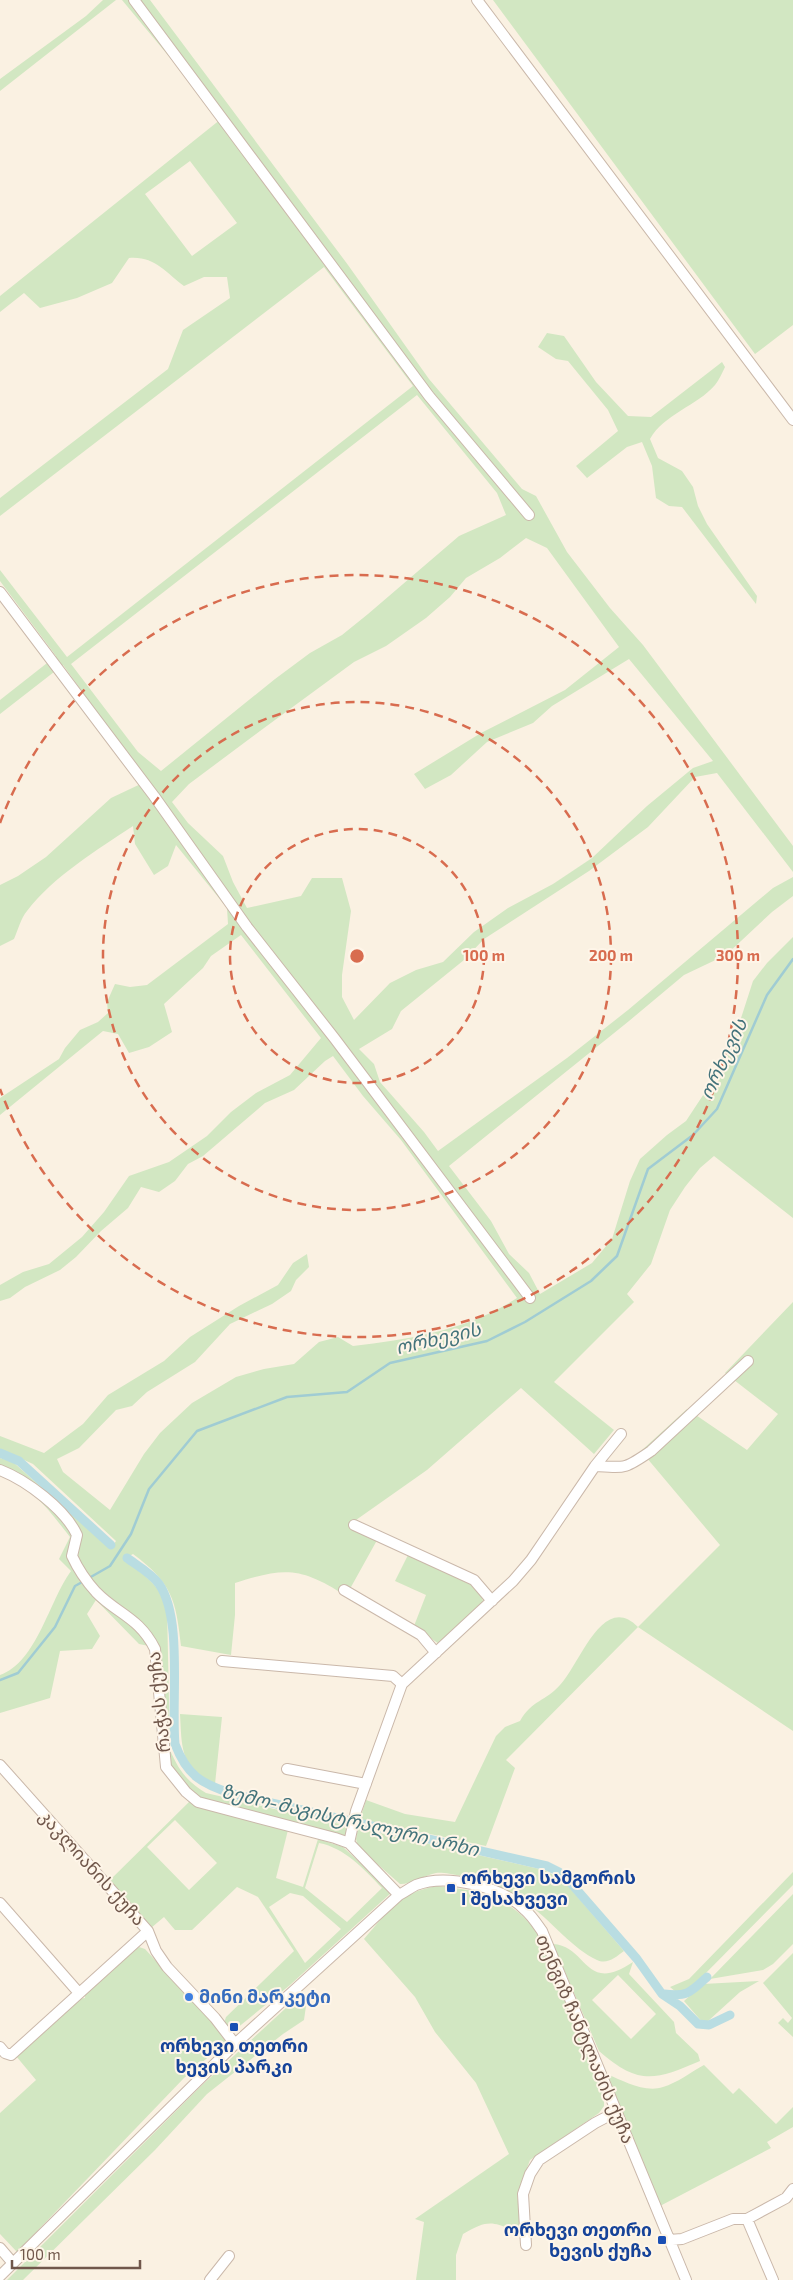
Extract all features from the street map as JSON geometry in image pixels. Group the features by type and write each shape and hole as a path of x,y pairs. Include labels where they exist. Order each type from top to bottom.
{"street":[{"path":"134,0 429,396 529,515"},
{"path":"477,0 793,420"},
{"path":"0,592 154,796 247,927 335,1039 530,1298"},
{"path":"595,1466 624,1468 650,1451 748,1361"},
{"path":"399,1895 349,1844 356,1811 402,1684 492,1601 531,1560 595,1466 621,1434"},
{"name":"რაჭას ქუჩა","path":"0,1470 14,1476 52,1504 75,1530 77,1539 72,1556 83,1575 101,1596 138,1625 148,1636 155,1648 166,1767 182,1788 198,1802 335,1838 349,1844"},
{"path":"354,1525 474,1580 492,1601"},
{"path":"344,1590 420,1635 436,1653"},
{"path":"222,1660 393,1676 402,1684"},
{"name":"კაკლიანის ქუჩა","path":"0,1765 148,1931 156,1951 167,1967 215,2018 235,2044"},
{"path":"287,1769 366,1784"},
{"name":"თენგიზ ჩანტლაძის ქუჩა","path":"0,2276 12,2262 235,2044 399,1895 417,1885 436,1881 470,1883 506,1895 525,1910 542,1931 686,2280"},
{"path":"0,1903 80,1993"},
{"path":"0,2048 9,2056 148,1931"},
{"path":"526,2245 523,2194 530,2174 539,2160 595,2123 616,2112"},
{"path":"670,2240 682,2239 733,2219 746,2219 786,2198 793,2189"},
{"path":"746,2219 773,2280"},
{"path":"0,2248 12,2262"},
{"path":"210,2280 230,2256"}],"green space":[{"path":"103,0 116,0 0,91 0,79 86,16"},
{"path":"122,0 150,0 348,265 429,379 522,489 536,496 567,552 610,608 643,645 793,846 793,872 717,773 695,777 648,827 589,871 484,939 464,960 401,1011 392,1029 359,1049 374,1064 380,1082 424,1132 438,1151 567,1058 628,1010 773,888 793,877 793,896 772,912 726,955 684,975 449,1166 491,1221 509,1254 529,1273 540,1294 592,1263 612,1239 630,1181 640,1159 686,1121 717,1074 732,1046 753,981 767,963 793,937 793,1218 714,1156 700,1168 670,1210 651,1264 627,1294 634,1302 554,1382 614,1430 594,1454 521,1388 427,1470 356,1520 381,1533 346,1596 317,1579 292,1573 267,1574 235,1583 235,1615 231,1655 181,1646 174,1604 164,1584 146,1564 133,1554 124,1559 154,1585 167,1607 170,1750 184,1774 193,1784 206,1793 348,1826 346,1836 342,1839 200,1799 184,1786 169,1763 159,1648 139,1644 96,1600 87,1614 100,1636 92,1649 60,1651 50,1698 0,1713 0,1675 13,1668 33,1644 71,1571 59,1559 70,1537 32,1494 23,1487 0,1476 0,1458 13,1462 111,1548 116,1541 33,1464 0,1449 0,1436 44,1453 83,1424 108,1395 164,1361 190,1337 239,1306 278,1285 293,1263 307,1254 309,1267 296,1280 291,1291 272,1304 230,1324 195,1362 147,1392 132,1406 116,1410 79,1448 57,1459 63,1472 110,1510 144,1454 160,1433 192,1403 236,1377 264,1369 294,1364 319,1342 338,1337 353,1346 417,1336 479,1318 517,1298 401,1140 363,1096 333,1056 294,1090 265,1103 203,1156 188,1164 175,1181 159,1192 141,1187 128,1208 60,1270 25,1287 10,1298 0,1301 0,1285 23,1272 49,1264 82,1237 104,1212 129,1176 169,1162 207,1136 231,1112 256,1093 290,1075 321,1038 241,935 211,956 203,968 164,1004 172,1032 149,1047 129,1053 118,1034 103,1031 0,1115 0,1098 59,1059 65,1048 80,1030 98,1022 108,1013 107,1002 115,984 130,987 147,985 228,924 227,908 176,845 168,866 154,875 135,844 133,826 77,864 50,886 25,914 14,939 0,946 0,885 18,876 46,857 111,798 147,781 63,665 0,714 0,700 56,656 0,581 0,570 67,657 413,386 324,267 0,516 0,498 168,369 183,330 230,298 227,277 204,277 184,286 153,262 138,258 129,258 112,283 77,298 40,308 24,293 0,312 0,296 221,119","holes":["190,161 237,223 192,256 145,194","417,395 497,493 506,515 459,536 342,635 310,653 275,679 161,771 138,752 71,664","526,538 547,548 619,647 565,690 481,733 414,774 425,789 451,775 487,742 533,723 552,706 629,659 713,761 693,768 647,806 592,858 553,884 508,908 474,932 443,962 416,970 390,983 354,1020 342,997 342,975 351,911 342,878 312,878 301,896 247,908 233,882 223,856 188,823 172,802 189,784 260,731 354,662 386,646 426,618 450,597 466,578 500,558"]},
{"path":"493,0 793,0 793,325 755,354"},
{"path":"547,333 564,336 596,382 628,416 651,417 722,362 725,367 715,385 699,399 672,416 656,430 650,439 658,458 682,471 693,487 698,506 707,524 757,596 756,604 682,507 669,506 656,498 652,466 642,442 627,447 587,478 576,466 618,431 608,410 568,361 556,359 538,347"},
{"path":"793,1302 793,1731 638,1627 720,1545 641,1451 687,1409 747,1450 778,1414 725,1373"},
{"path":"408,1555 472,1583 481,1593 483,1601 477,1610 439,1644 414,1626 426,1595 395,1581"},
{"path":"614,1618 625,1618 638,1627 506,1760 515,1768 486,1846 360,1819 366,1800 405,1814 455,1822 496,1736 505,1727 520,1721 529,1709 560,1685 593,1635 603,1624"},
{"path":"180,1714 222,1717 215,1784 195,1771 185,1756 181,1737"},
{"path":"190,1801 288,1830 276,1878 303,1887 318,1839 343,1847 392,1892 290,1985 231,2033 224,2023 226,2017 294,1951 258,1897 237,1887 192,1930 175,1930 164,1917 151,1928 109,1881","holes":["175,1820 217,1863 189,1890 147,1847","319,1843 346,1854 382,1888 347,1922 305,1888","290,1893 303,1896 341,1929 305,1963 269,1907"]},
{"path":"358,1828 544,1870 563,1880 624,1951 608,1961 597,1960 580,1949 526,1903 507,1892 481,1881 440,1873 400,1884 358,1847 356,1839"},
{"path":"793,1872 793,1885 698,1981 686,1992 676,1992 670,1987 689,1979"},
{"path":"437,1886 467,1890 493,1897 516,1911 537,1932 604,2096 604,2106 599,2113 530,2160 517,2195 523,2234 499,2225 480,2225 463,2234 456,2255 456,2280 416,2280 424,2222 415,2219 509,2154 476,2083 435,2032 415,1997 364,1939 403,1898 423,1889"},
{"path":"793,1894 793,1944 773,1964 763,1970 710,1979"},
{"path":"553,1944 573,1952 595,1971 605,1973 617,1971 633,1962 629,1974 674,2022 676,2033 698,2054 700,2061 670,2073 647,2076 625,2070 599,2051","holes":["618,1975 656,2014 631,2039 592,2000"]},
{"path":"139,1947 145,1949 228,2040 184,2078 17,2252 0,2234 0,2113 36,2080 16,2056 77,1999 85,1998 85,1992"},
{"path":"793,1953 793,2037 778,2023 783,2018 788,2023 792,2018 763,1983"},
{"path":"759,1981 740,1992 707,2022 703,2023 684,2001 703,1984"},
{"path":"299,1996 306,2006 304,2020 283,2034 207,2094 155,2150 23,2280 7,2280 200,2087"},
{"path":"704,2065 733,2094 739,2088 776,2124 793,2107 793,2127 767,2142 771,2148 658,2207 607,2074 634,2085 656,2088 673,2083"}],"waterway":[{"name":"ორხევის","path":"89,1578 110,1566 131,1534 149,1489 197,1431 287,1397 347,1392 390,1363 487,1341 525,1322 591,1281 617,1256 648,1169 693,1135 717,1109 767,995 793,959"},
{"name":"ზემო-მაგისტრალური არხი","path":"0,1453 19,1461 111,1545"},
{"name":"ზემო-მაგისტრალური არხი","path":"127,1558 156,1580 166,1599 174,1638 175,1744 185,1764 197,1777 204,1782 233,1794 547,1866 559,1872 570,1882 637,1959 662,1994 680,2006 698,2024 709,2025 730,2015"},
{"name":"ორხევის","path":"0,1680 18,1673 55,1627 75,1586 84,1581"},
{"name":"ზემო-მაგისტრალური არხი","path":"664,1994 678,1995 688,1993 707,1977"}],"place":[{"name":"ორხევი სამგორის I შესახვევი","path":"451,1888"},
{"name":"მინი მარკეტი","path":"189,1997"},
{"name":"ორხევი თეთრი ხევის პარკი","path":"234,2027"},
{"name":"ორხევი თეთრი ხევის ქუჩა","path":"662,2240"}]}
